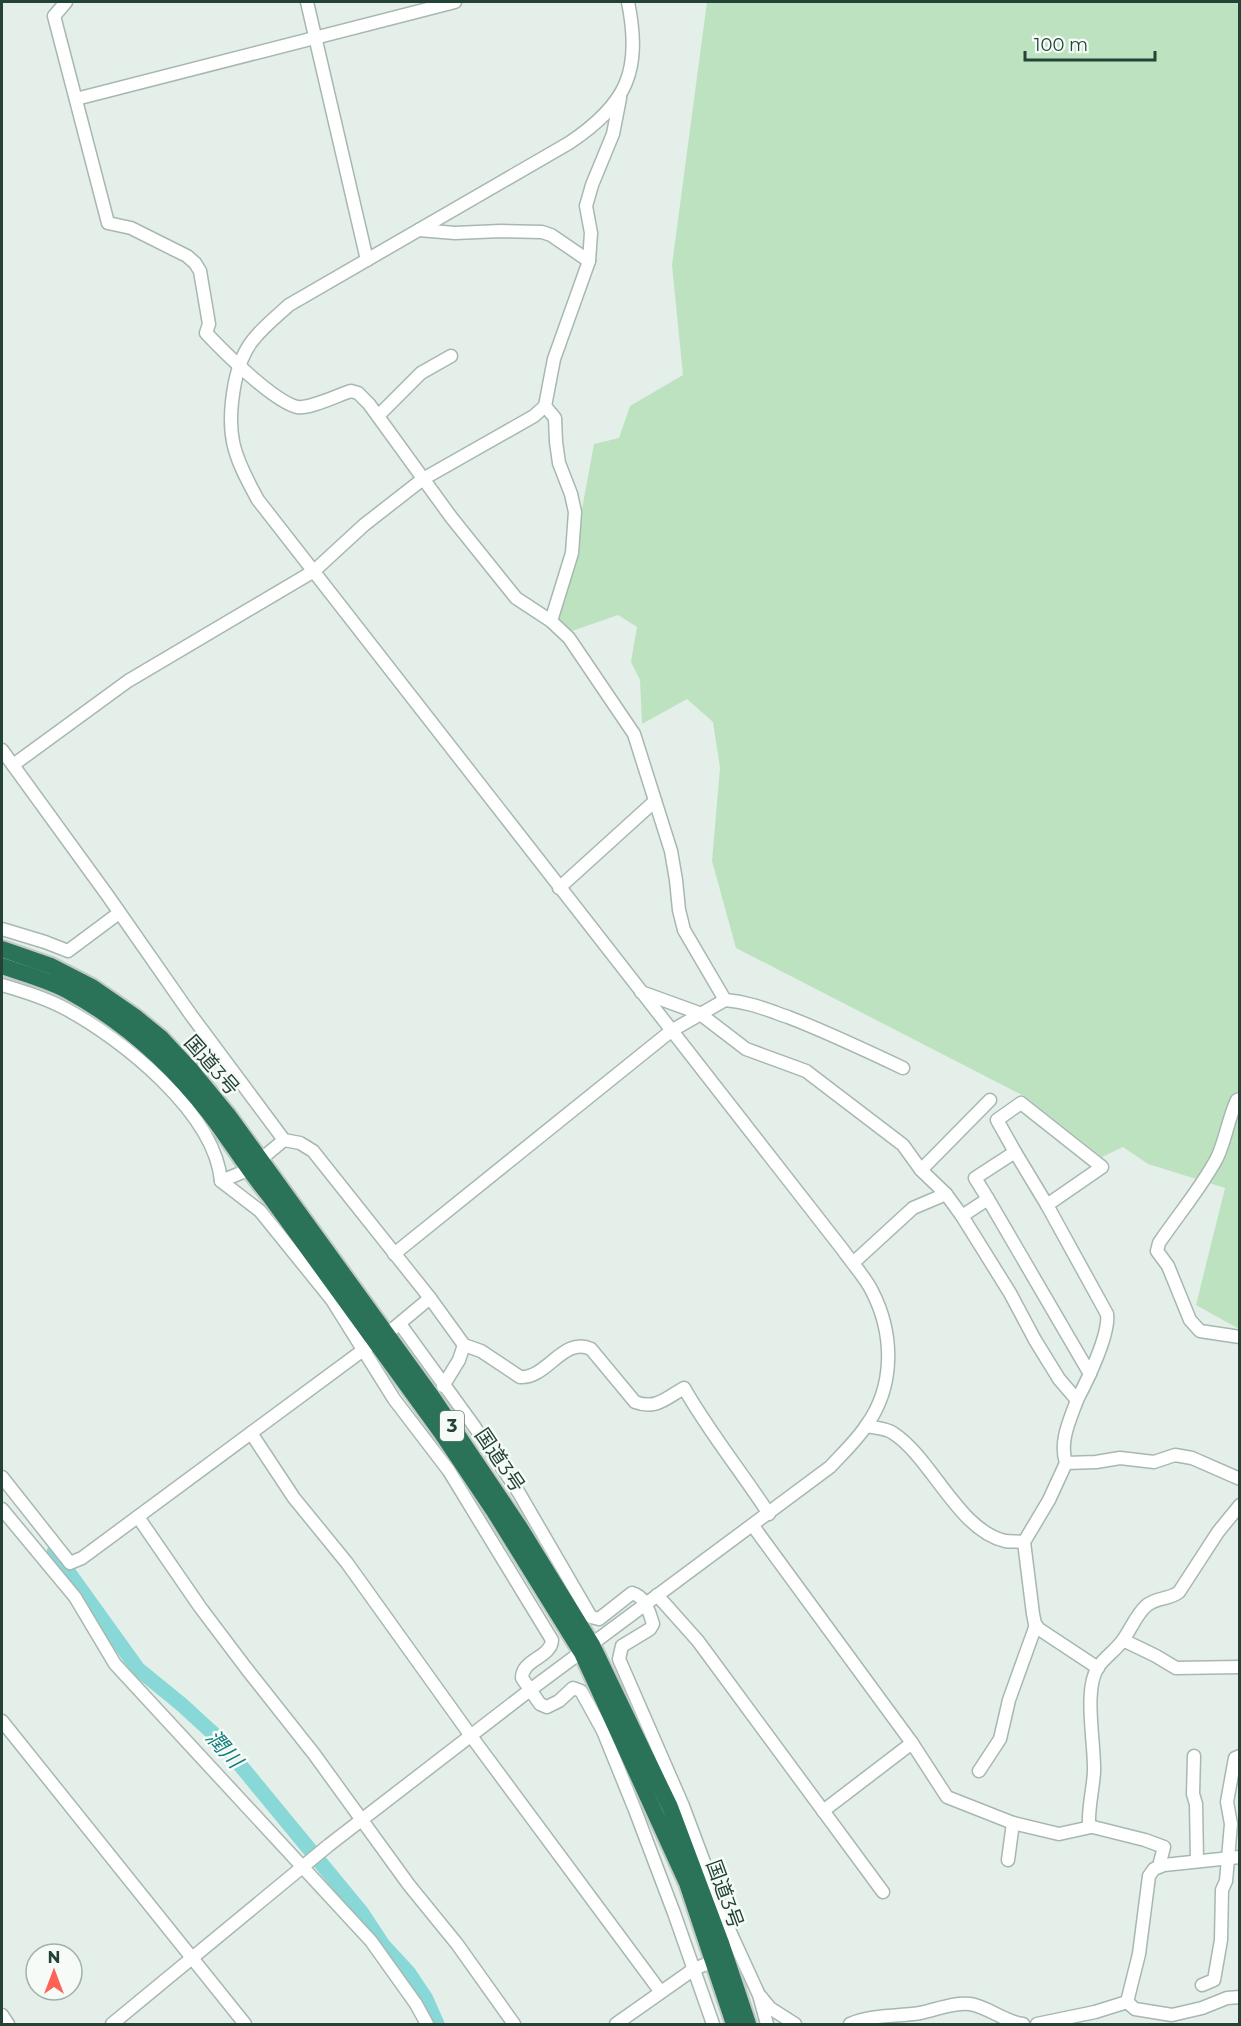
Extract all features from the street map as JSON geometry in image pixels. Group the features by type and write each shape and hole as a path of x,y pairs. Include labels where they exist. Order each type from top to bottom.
{"highway":[{"name":"国道3号","path":"2,949 51,966 92,987 161,1038 221,1106 254,1165 375,1342 432,1397 483,1472 587,1649 670,1807 726,1956 748,2025"},
{"name":"国道3号","path":"2,966 69,991 132,1033 167,1064 254,1165"},
{"name":"国道3号","path":"726,1956 734,2025"}],"street":[{"path":"66,2 54,16 108,223 131,228 188,256 195,263 200,271 208,313 209,324 206,333 238,366 281,399 297,407 308,406 351,391 358,393 378,416 451,518 516,598 552,621 570,638 634,734 671,851 678,910 684,930 725,1000"},
{"path":"307,2 367,260"},
{"path":"76,99 454,2"},
{"path":"13,765 128,681 314,571 364,525 423,478 534,416 545,406 554,359 589,261 591,232 586,207 592,185 613,134 621,95 630,71 633,26 628,2"},
{"path":"112,2025 329,1845 530,1690 830,1467 866,1426 884,1391 888,1346 884,1324 872,1290 258,500 242,472 230,434 230,414 238,366 251,342 289,304 569,143 602,120 621,95"},
{"path":"419,230 455,233 547,232 589,261"},
{"path":"378,416 421,373 451,356"},
{"path":"545,406 555,418 559,463 575,512 572,553 552,621"},
{"path":"2,750 191,1015 284,1140 300,1143 313,1151 430,1298 464,1345 482,1351 519,1377 526,1378 536,1375 558,1357 577,1346 584,1346 591,1349 635,1402 645,1406 652,1406 684,1388 709,1431 741,1472 769,1514"},
{"path":"559,888 655,801"},
{"path":"2,929 68,951 119,913"},
{"path":"2,985 31,993 65,1008 120,1045 157,1076 186,1106 204,1134 220,1169 221,1181 260,1211 332,1300 375,1342 394,1399 449,1471 552,1640 552,1645 548,1650 525,1668 522,1678 540,1704 547,1707 559,1701 573,1688 581,1691 603,1731 694,1969 713,2025"},
{"path":"641,992 699,1013 746,1049 806,1071 903,1145 921,1170 946,1194 962,1216 1010,1293 1059,1379 1077,1400"},
{"path":"394,1254 671,1031 725,1000 747,1001 810,1025 903,1068"},
{"path":"1239,1099 1231,1114 1228,1131 1217,1158 1159,1244 1157,1251 1168,1266 1190,1320 1196,1327 1200,1331 1239,1336"},
{"path":"921,1170 990,1100"},
{"path":"979,1771 1000,1739 1009,1700 1036,1625 1024,1542 1049,1500 1066,1463 1064,1436 1077,1400 1090,1374 1107,1323 1107,1314 997,1120 1021,1103 1102,1167 1047,1205"},
{"path":"221,1181 254,1165 284,1140"},
{"path":"1015,1152 975,1178 1090,1374"},
{"path":"853,1263 914,1208 946,1194"},
{"path":"962,1216 988,1199"},
{"path":"2,1477 70,1563 82,1558 400,1324 430,1298"},
{"path":"400,1324 519,1493 591,1617 599,1619 632,1593 637,1593 646,1603 653,1624 650,1629 622,1646 619,1659 683,1806 731,1934 726,1956"},
{"path":"443,1386 459,1360 464,1345"},
{"path":"866,1426 891,1431 906,1443 967,1516 988,1533 1005,1541 1024,1542"},
{"path":"251,1433 294,1498 347,1563 471,1736 660,1991"},
{"path":"1066,1463 1120,1458 1154,1462 1175,1455 1192,1458 1239,1479"},
{"path":"1091,1827 1088,1811 1094,1774 1090,1686 1098,1668 1123,1640 1147,1605 1156,1599 1173,1597 1179,1592 1218,1532 1239,1505"},
{"path":"2,1509 75,1597 115,1664 371,1941 405,1987 427,2025"},
{"path":"138,1517 200,1607 457,1944 514,2025"},
{"path":"753,1526 912,1743 947,1797 1013,1822 1059,1834 1091,1827 1144,1840 1164,1847 1159,1866"},
{"path":"657,1595 698,1641 883,1892"},
{"path":"1036,1625 1046,1635 1098,1668"},
{"path":"1123,1640 1176,1668 1239,1667"},
{"path":"2,1721 245,2025"},
{"path":"823,1811 912,1743"},
{"path":"1194,1756 1193,1794 1196,1804 1197,1861"},
{"path":"1202,1985 1214,1980 1221,1940 1222,1890 1233,1857 1227,1802 1235,1758 1239,1756"},
{"path":"1008,1860 1013,1822"},
{"path":"1127,2002 1139,1954 1149,1876 1154,1869 1159,1866 1233,1857"},
{"path":"616,2025 660,1991 694,1969 726,1956"},
{"path":"726,1956 770,2008 795,2025"},
{"path":"759,1995 766,2025"},
{"path":"1127,2002 1135,2009 1173,2015 1202,2008 1227,1998 1239,1997"},
{"path":"1037,2025 1050,2024 1127,2002"},
{"path":"850,2025 871,2017 919,2013 951,2005 971,2004 1014,2024 1023,2025"},
{"path":"2,2015 8,2025"}],"green space":[{"path":"707,2 1239,2 1239,1329 1196,1305 1225,1188 1148,1164 1123,1147 1102,1157 1026,1097 736,948 712,861 720,768 713,722 687,699 642,724 640,680 631,662 637,627 618,615 572,631 559,619 594,444 619,438 630,406 683,375 672,265"}],"waterway":[{"name":"潤川","path":"54,1552 138,1669 217,1737 362,1913 383,1945 408,1972 426,1999 437,2024"}]}
